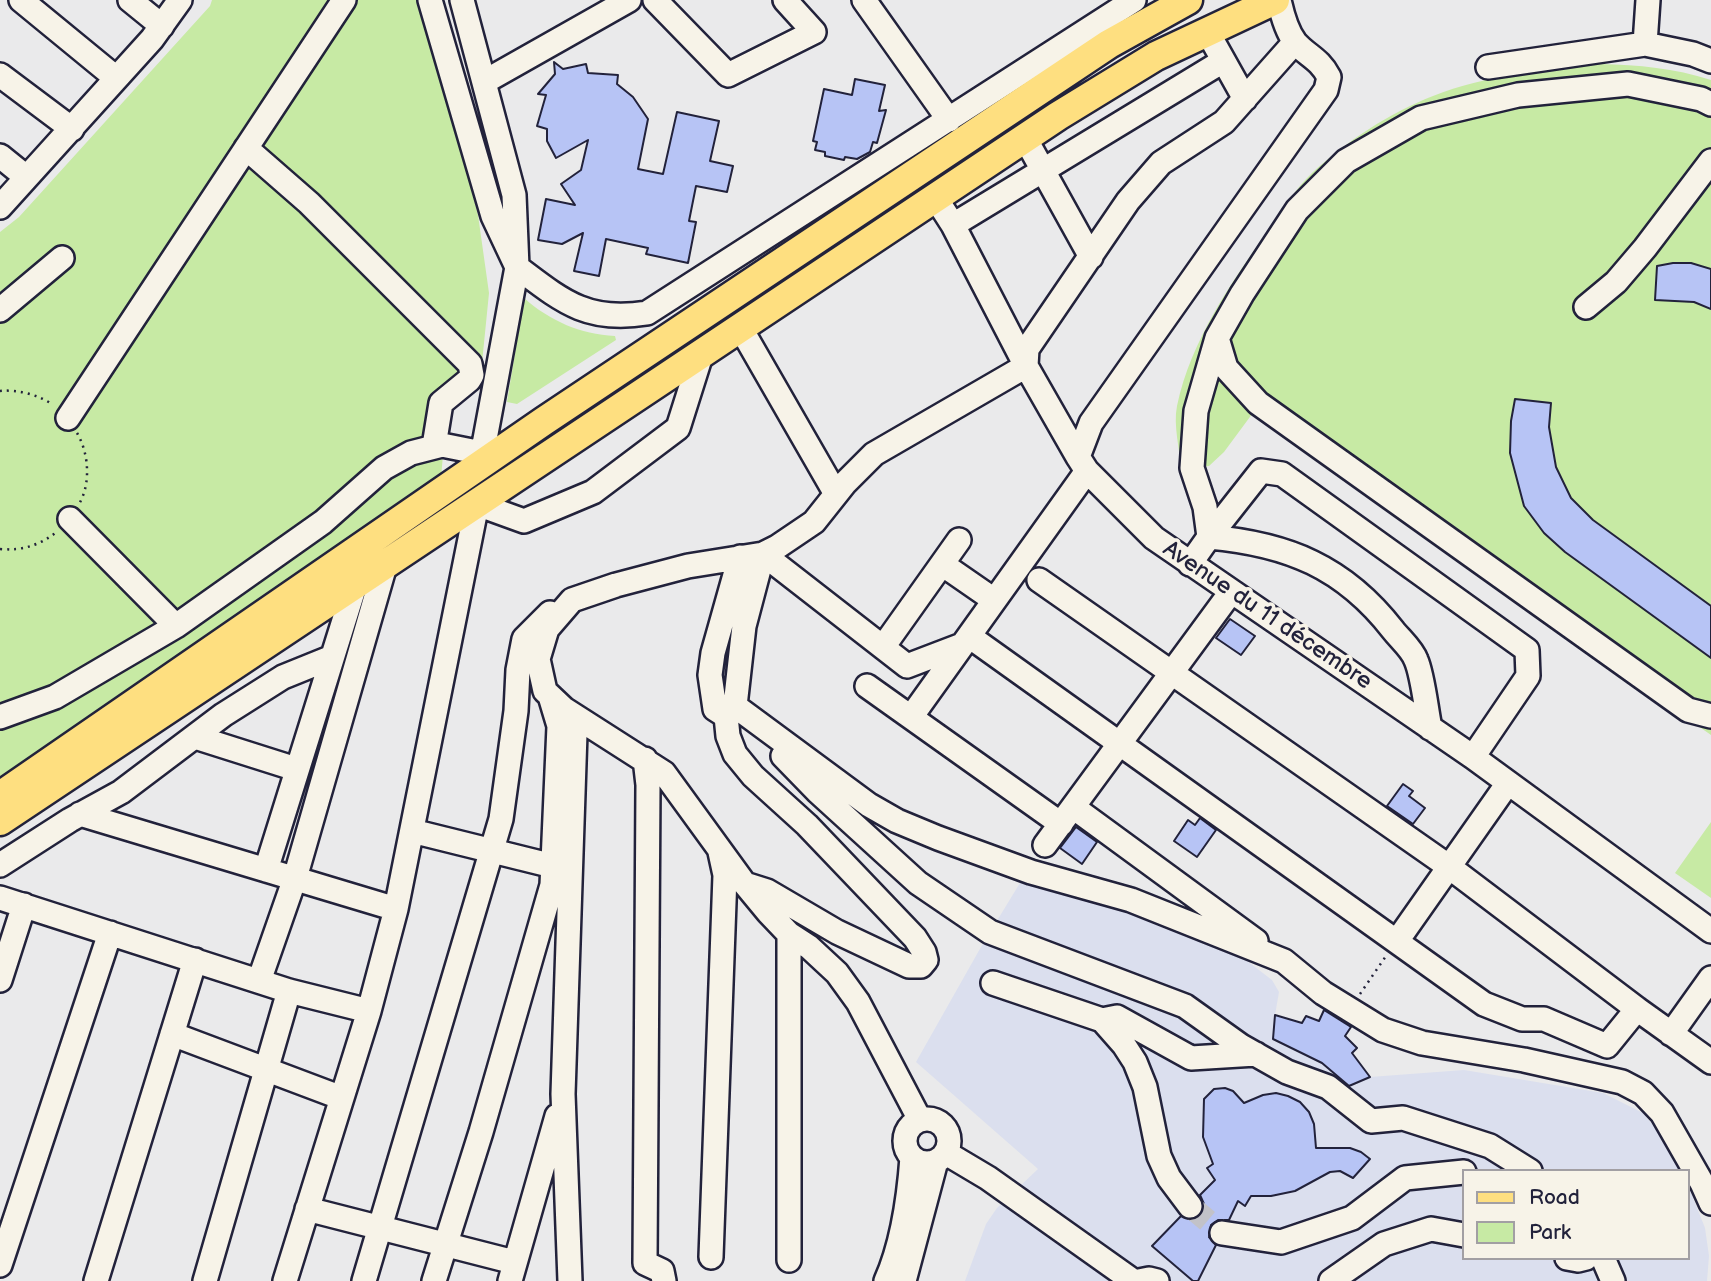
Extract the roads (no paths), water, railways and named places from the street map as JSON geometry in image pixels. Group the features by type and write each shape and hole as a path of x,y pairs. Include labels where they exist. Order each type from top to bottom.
{"main road":[{"path":"0,796 481,459 544,421 1109,44 1188,0"},
{"path":"0,821 1025,138 1156,56 1277,0"}],"street":[{"path":"21,0 116,78"},
{"path":"130,0 162,26"},
{"path":"0,207 162,26 180,0"},
{"path":"68,418 344,0"},
{"path":"429,0 493,216 517,267 577,309 612,316 647,313 1134,0"},
{"path":"0,717 55,697 176,626 323,522 383,468 411,453 442,445 481,459 517,267 514,195 462,0"},
{"path":"484,82 602,6 629,0"},
{"path":"655,0 728,75 814,32 785,0"},
{"path":"864,0 949,120"},
{"path":"911,717 994,600 1082,464 1091,423 1326,90 1329,77 1322,64 1295,42 1277,0"},
{"path":"1646,44 1648,0"},
{"path":"1208,31 1245,99"},
{"path":"365,1281 501,819 516,711 517,670 524,639 545,616 572,600 688,566 763,554 777,547 814,522 874,454 1026,366 1027,349 1128,201 1161,163 1224,122 1295,42"},
{"path":"1488,67 1646,44 1693,54 1711,61"},
{"path":"953,225 1223,61"},
{"path":"0,75 72,129"},
{"path":"1209,537 1205,507 1192,468 1196,411 1217,338 1297,209 1346,162 1421,118 1518,95 1628,84 1701,99 1711,104"},
{"path":"1025,138 1091,257"},
{"path":"246,148 309,202 470,364 469,380 441,403 434,446"},
{"path":"0,156 26,177"},
{"path":"1586,307 1616,282 1711,161"},
{"name":"Avenue du 11 décembre","path":"935,197 953,225 1026,366 1082,464 1154,538 1473,757 1711,931"},
{"path":"0,310 62,258"},
{"path":"740,327 836,494"},
{"path":"1217,338 1226,368 1258,403 1688,710 1711,716"},
{"path":"285,1281 369,1011 396,909 477,504 524,521 593,492 678,428 702,352"},
{"path":"489,413 504,428 525,431 544,421"},
{"path":"1190,564 1261,471 1282,474 1527,650 1528,676 1473,757"},
{"path":"70,519 176,626"},
{"path":"1209,537 1276,547 1323,566 1375,607 1416,659 1430,728"},
{"path":"883,647 959,540"},
{"path":"763,554 907,666 965,640"},
{"path":"744,883 767,891 837,932 909,966 920,966 926,960 925,952 915,938 735,754 728,736 730,711 744,626 763,554"},
{"path":"740,557 713,653 710,675 715,709 730,711 897,821 1031,872 1130,901 1284,961"},
{"path":"259,981 295,878 386,562"},
{"path":"942,564 994,600"},
{"path":"1039,580 1448,866 1711,1062"},
{"path":"266,870 330,658 356,582"},
{"path":"1045,845 1231,593"},
{"path":"572,600 547,629 538,659 545,691 557,703 664,773 744,883 789,934 809,947 837,973 858,1002 920,1120"},
{"path":"965,640 1120,744 1484,1004 1522,1018 1544,1019 1607,1046 1637,1009"},
{"path":"0,864 80,814 121,793 223,715 283,677 330,658"},
{"path":"867,686 1284,961 1323,993 1375,1026 1402,1038 1598,1075 1622,1082 1643,1093 1662,1113 1702,1182 1711,1203"},
{"path":"434,1281 552,885 559,726 557,703"},
{"path":"557,703 575,733 563,1094 570,1281"},
{"path":"730,711 918,883 990,932 1185,1006 1287,1072 1328,1087 1371,1121 1403,1118 1490,1146 1527,1169"},
{"path":"195,737 296,769"},
{"path":"645,759 648,785 645,1263 662,1270 664,1281"},
{"path":"1397,941 1508,783"},
{"path":"80,814 396,909"},
{"path":"412,831 553,866"},
{"path":"711,1257 725,874 720,849"},
{"path":"0,898 289,991 369,1011"},
{"path":"0,980 24,905"},
{"path":"0,1265 110,933"},
{"path":"789,934 789,1260"},
{"path":"96,1281 195,960"},
{"path":"1671,1034 1711,978"},
{"path":"992,983 1102,1020 1135,1062 1145,1087 1159,1156 1169,1178 1190,1206"},
{"path":"205,1281 289,991"},
{"path":"1102,1020 1116,1017 1191,1058 1256,1054"},
{"path":"172,1034 342,1098"},
{"path":"307,1209 446,1244 512,1272 563,1094"},
{"path":"904,1281 941,1157 949,1139 944,1127 933,1119 920,1120 913,1124 905,1136 907,1151 912,1157 923,1163 941,1157 988,1178 1133,1281"},
{"path":"886,1281 897,1247 909,1192 912,1157"},
{"path":"1222,1233 1281,1242 1352,1218 1405,1178 1462,1172"},
{"path":"1331,1281 1384,1244 1431,1229 1462,1235"},
{"path":"1605,1260 1613,1281"},
{"path":"1139,1281 1157,1281"}],"tunnel":[{"path":"1190,1206 1222,1233"}]}
